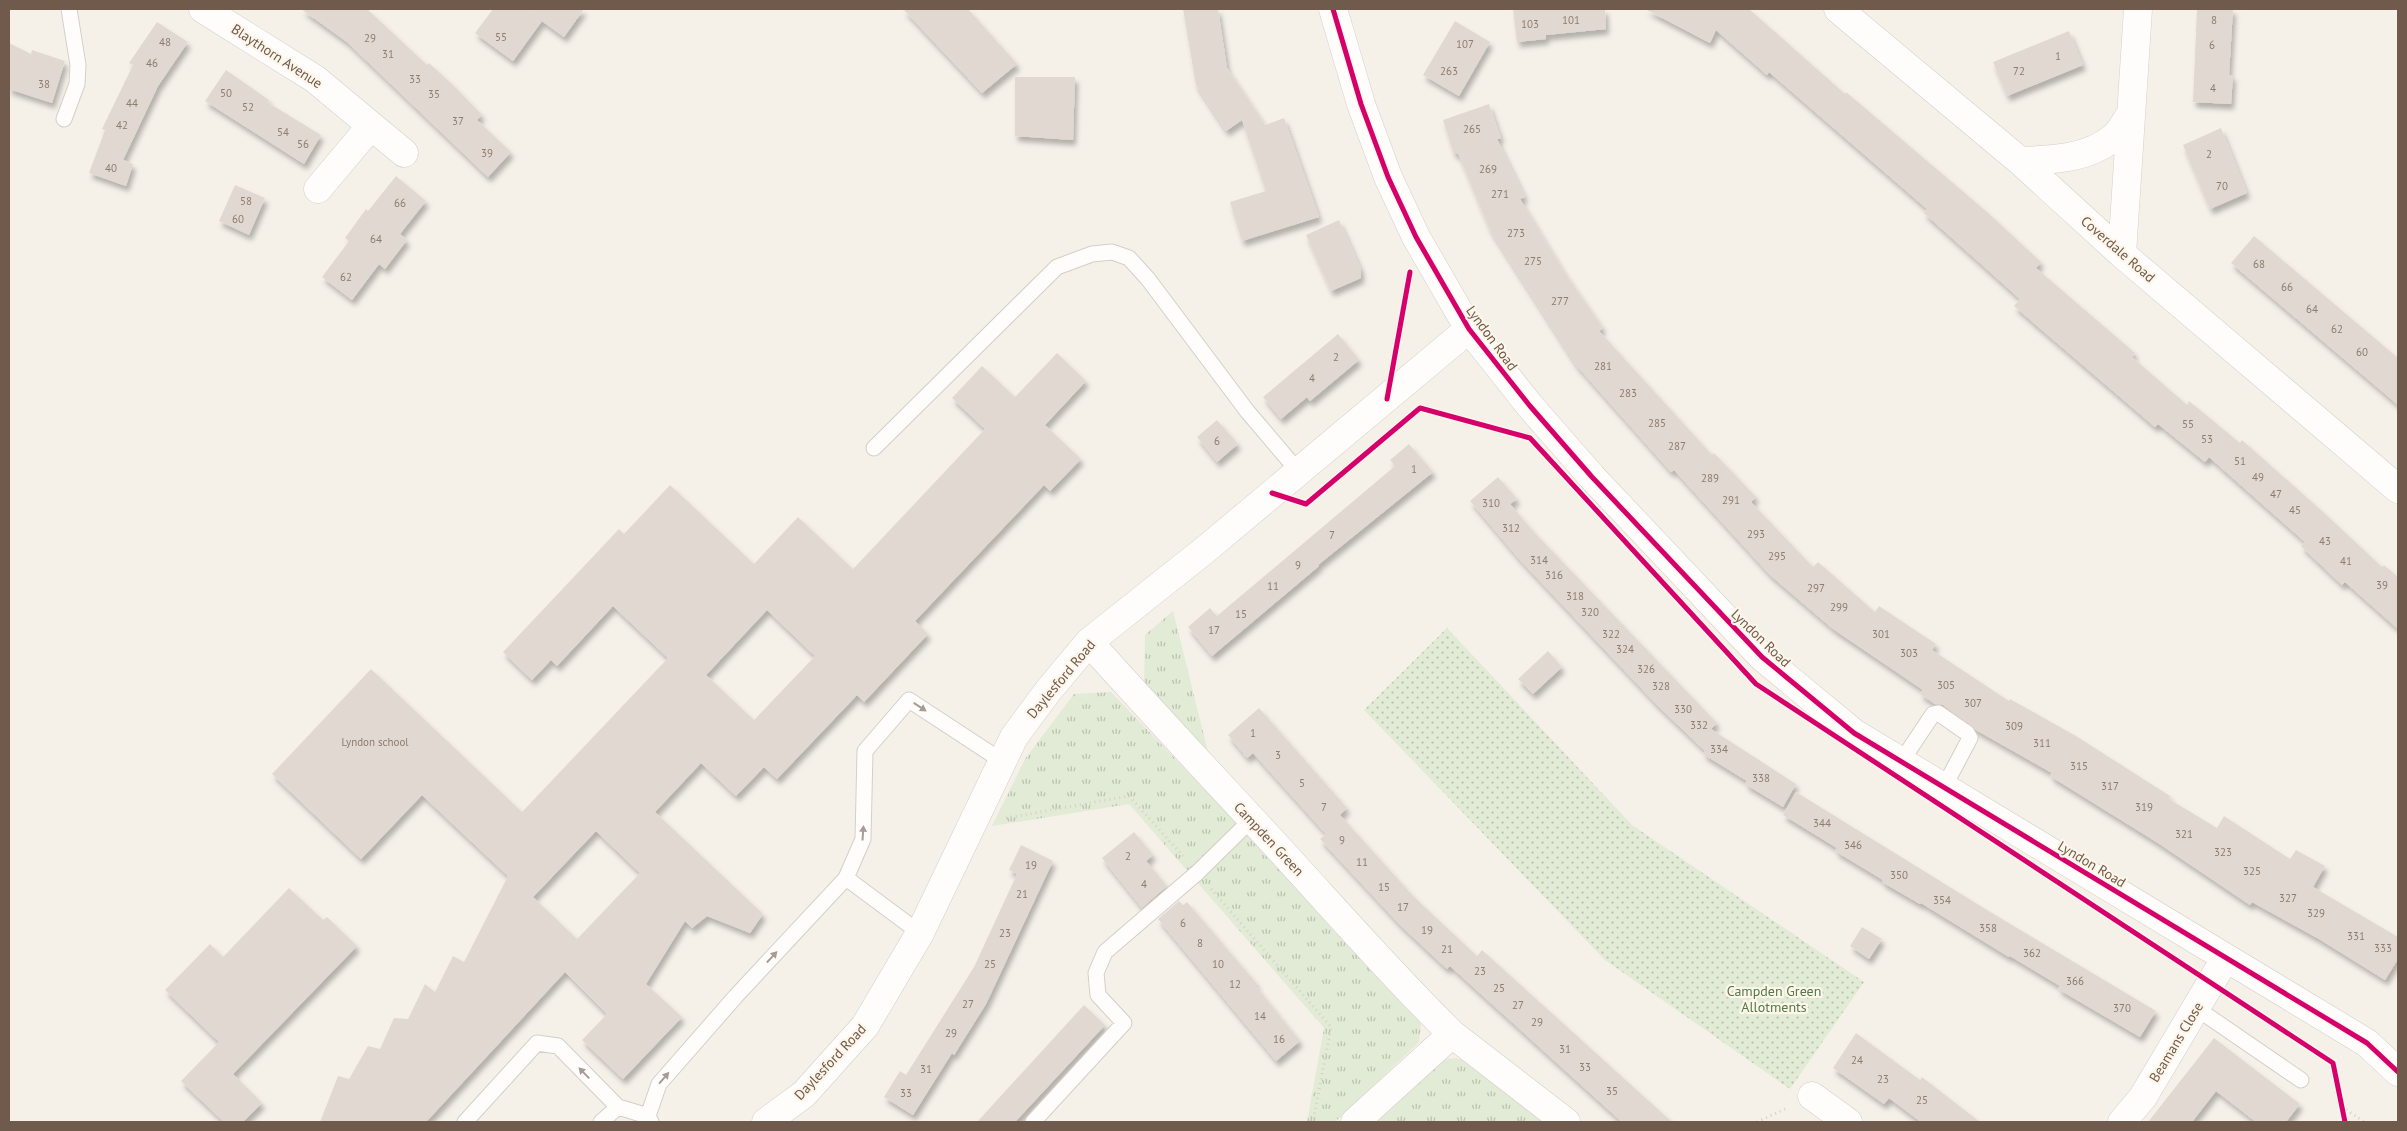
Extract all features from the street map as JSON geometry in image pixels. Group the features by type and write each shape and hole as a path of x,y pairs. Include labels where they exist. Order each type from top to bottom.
{"street":[{"name":"Blaythorn Avenue","path":"203,9 315,79 370,127 404,153"},
{"name":"Lyndon Road","path":"1333,9 1361,104 1388,177 1416,238 1469,329 1530,406 1592,477 1762,657 1854,733 2225,959 2367,1043 2398,1072"},
{"name":"Coverdale Road","path":"1838,9 2020,162 2122,254 2398,489"},
{"path":"2122,254 2138,9"},
{"path":"2020,162 2059,160 2090,150 2114,137 2130,115"},
{"path":"318,189 370,127"},
{"name":"Daylesford Road","path":"766,1122 804,1094 865,1026 920,933 1002,761 1019,730 1089,642 1206,549 1469,329"},
{"name":"Campden Green","path":"1089,642 1180,745 1391,974 1452,1034 1566,1122"},
{"name":"Beamans Close","path":"2122,1122 2143,1096 2225,959"},
{"path":"1355,1122 1452,1034"},
{"path":"1812,1096 1848,1122"}],"lane":[{"path":"64,119 77,84 78,65 70,9"},
{"path":"874,448 1057,267 1092,254 1112,252 1129,258 1148,279 1247,411 1298,471"},
{"path":"465,1122 537,1043 558,1046 618,1107 649,1119 659,1084 736,996 846,878 863,839 865,751 909,700 1002,761"},
{"path":"1901,762 1934,714 1938,713 1969,736 1944,788"},
{"path":"1033,1122 1124,1022 1098,994 1096,973 1105,952 1197,873 1251,820"},
{"path":"846,878 920,933"},
{"path":"2196,1008 2301,1080"},
{"path":"601,1122 618,1107"}],"path":[{"path":"972,824 1130,796 1331,1027 1312,1122"},
{"path":"1757,1122 1812,1096"},
{"path":"2340,1098 2343,1115"},
{"path":"2342,1107 2364,1122"}],"green space":[{"path":"1173,611 1210,760 1144,689 1145,635"},
{"name":"Campden Green Allotments","path":"1447,628 1632,825 1864,982 1790,1089 1605,960 1364,710"},
{"path":"1111,692 1416,1009 1421,1025 1419,1042 1335,1122 1307,1122 1324,1028 1129,804 992,826 1025,759 1074,694"},
{"path":"1456,1058 1479,1065 1555,1122 1372,1122 1437,1060"}],"building":[{"path":"301,9 367,9 427,65 429,63 454,86 482,115 477,120 511,152 488,177 347,42"},
{"path":"493,9 525,9 542,21 513,61 475,33"},
{"path":"525,9 584,9 564,37"},
{"path":"903,9 968,9 1017,64 982,93"},
{"path":"1183,9 1218,9 1227,68 1265,125 1284,118 1319,217 1242,241 1230,202 1266,191 1242,120 1226,131 1196,85"},
{"path":"1513,9 1605,9 1606,29 1546,35 1546,39 1517,42"},
{"path":"1645,9 1749,9 1845,94 1846,92 1987,212 2041,262 2036,268 2135,353 2132,357 2187,405 2189,401 2240,443 2242,440 2382,567 2384,565 2398,577 2398,629 2345,582 2342,585 2301,546 2305,542 2209,457 2205,462 2158,424 2155,427 2014,306 2020,299 1924,213 1927,209 1769,72 1767,75 1716,30 1710,43"},
{"path":"2197,9 2233,9 2229,75 2233,75 2231,104 2193,102"},
{"path":"1455,21 1490,42 1459,96 1423,75"},
{"path":"157,22 188,42 158,86 123,160 133,164 126,186 89,173 105,130 102,129 133,65 129,63"},
{"path":"2069,31 2083,65 2007,96 1993,62"},
{"path":"9,43 31,54 32,50 65,61 52,103 9,89"},
{"path":"226,70 269,100 267,102 321,135 304,164 205,101"},
{"path":"1015,77 1075,77 1073,140 1015,136"},
{"path":"1489,104 1501,138 1497,139 1525,197 1520,199 1564,272 1603,328 1599,331 1712,455 1714,453 1756,497 1751,502 1813,567 1818,562 1875,612 1879,606 1936,644 1932,650 2009,701 2010,699 2076,736 2170,796 2169,799 2217,828 2224,816 2290,859 2296,850 2325,866 2313,887 2398,937 2398,959 2385,980 2319,939 2252,902 2250,905 2158,843 2050,776 2052,773 1976,730 1943,705 1935,704 1920,694 1923,690 1833,629 1770,575 1674,470 1671,472 1576,365 1490,230 1458,153 1454,154 1443,120"},
{"path":"2221,128 2247,193 2210,209 2183,145"},
{"path":"396,176 426,201 400,234 407,240 385,269 379,264 352,300 322,277 349,241 345,238 366,209 368,211"},
{"path":"235,185 265,198 249,235 219,221"},
{"path":"1339,220 1361,269 1361,278 1331,291 1306,235"},
{"path":"2254,236 2398,358 2398,405 2231,263"},
{"path":"1338,334 1359,360 1310,401 1307,397 1281,419 1263,397"},
{"path":"1057,353 1086,381 1045,425 1081,459 1050,491 1044,485 915,621 928,634 864,702 857,695 777,779 764,767 736,796 701,763 655,812 763,914 750,933 707,916 692,928 685,921 646,984 682,1017 623,1079 582,1040 607,1014 565,972 426,1122 320,1122 338,1076 349,1079 368,1046 380,1049 394,1018 408,1019 425,984 435,992 453,956 464,962 508,876 422,795 361,859 272,774 371,669 522,812 668,658 613,606 557,666 551,660 532,680 503,652 619,529 624,534 670,485 754,564 798,517 853,569 985,429 952,398 982,366 1015,397","holes":["767,610 815,656 754,720 706,675","596,831 640,873 577,939 533,897"]},
{"path":"1217,420 1238,444 1217,462 1197,437"},
{"path":"1409,444 1433,472 1318,565 1212,656 1188,627 1210,608 1217,616 1395,466 1390,460"},
{"path":"1498,477 1517,499 1510,504 1532,530 1717,723 1711,729 1796,784 1783,807 1745,784 1747,781 1703,754 1705,751 1657,705 1519,559 1470,501"},
{"path":"1548,651 1562,667 1533,694 1518,679"},
{"path":"1259,708 1347,808 1340,815 1414,897 1477,956 1482,950 1672,1122 1622,1122 1450,966 1447,969 1400,925 1320,839 1326,834 1253,753 1247,758 1228,735"},
{"path":"1796,792 1987,910 2156,1011 2140,1037 2058,989 2060,986 1921,903 1882,882 1883,880 1835,851 1837,848 1783,815"},
{"path":"1134,832 1153,855 1146,861 1167,886 1142,908 1102,858"},
{"path":"1021,845 1053,861 986,1004 913,1115 884,1097 900,1071 906,1075 974,967 1017,874 1009,870"},
{"path":"289,888 323,920 327,917 357,946 233,1074 262,1103 243,1122 224,1122 181,1081 219,1042 165,990 210,944 223,957"},
{"path":"1179,901 1183,905 1187,902 1257,984 1255,985 1300,1041 1276,1061 1158,919"},
{"path":"1862,927 1882,939 1869,959 1850,946"},
{"path":"1084,1005 1105,1025 1015,1122 977,1122"},
{"path":"1856,1033 1920,1080 1922,1077 1980,1122 1921,1122 1889,1098 1884,1104 1833,1068"},
{"path":"2214,1038 2300,1104 2286,1122 2256,1122 2216,1091 2192,1122 2148,1122"}],"cycle path":[{"path":"1333,9 1361,104 1388,177 1416,237 1469,329 1530,406 1592,477 1762,657 1854,733 2367,1043 2398,1072"},
{"path":"1387,399 1410,272"},
{"path":"1272,493 1306,504 1420,408 1530,438 1756,684 2333,1063 2345,1122"}]}
